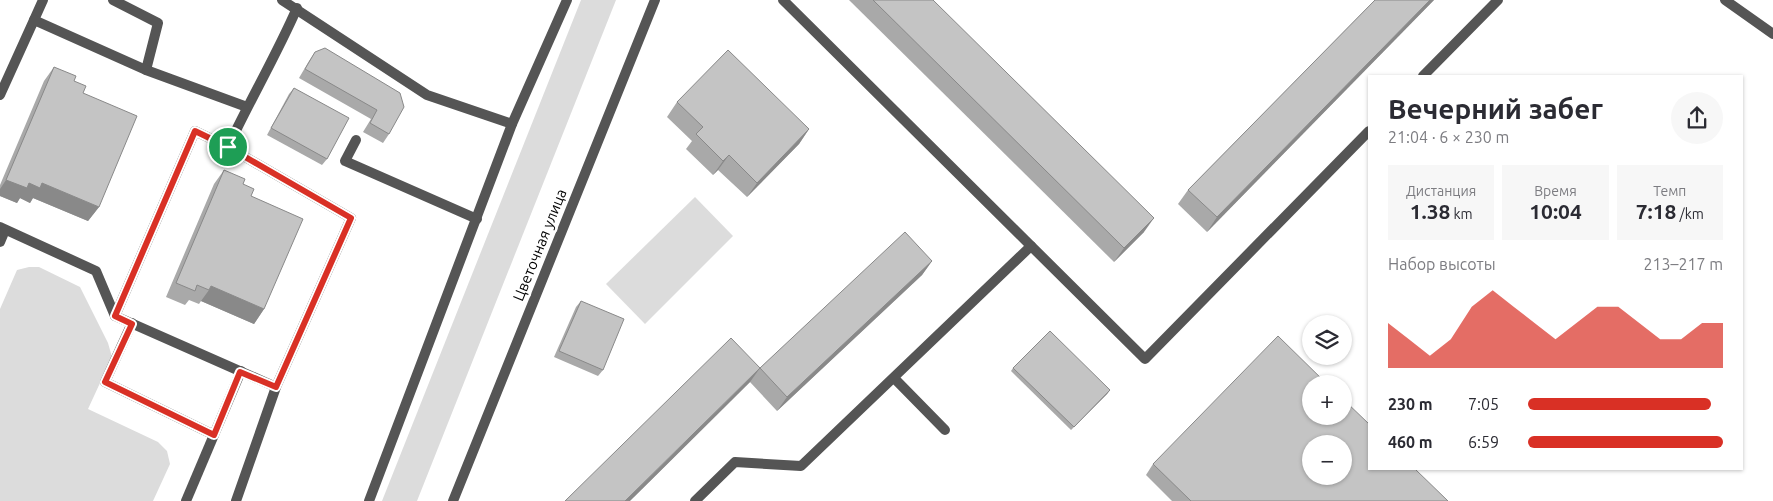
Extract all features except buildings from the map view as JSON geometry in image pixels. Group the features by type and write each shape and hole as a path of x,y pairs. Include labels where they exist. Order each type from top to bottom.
{"street":[{"path":"0,95 43,0"},
{"path":"114,0 158,23 146,70"},
{"path":"282,0 297,8 427,95 512,124"},
{"path":"369,501 512,124 567,0"},
{"name":"Цветочная улица","path":"453,501 655,0"},
{"path":"783,0 1146,359 1368,132"},
{"path":"1424,75 1498,0"},
{"path":"1725,0 1773,34"},
{"path":"228,147 247,107 268,71 297,8"},
{"path":"34,20 146,70 247,107"},
{"path":"115,316 195,131 228,147 351,218 276,387 236,501"},
{"path":"356,140 345,161 477,219"},
{"path":"0,242 3,228 96,271 115,316 276,387"},
{"path":"695,501 735,462 801,466 1031,246"},
{"path":"132,324 105,382 214,435"},
{"path":"186,501 240,372"},
{"path":"894,378 944,430"}],"shaded area":[{"path":"581,0 616,0 417,501 382,501"},
{"path":"695,197 733,236 645,324 606,284"},
{"path":"39,267 80,287 108,343 112,357 88,409 158,442 167,451 170,464 153,501 0,501 0,309 17,270"}],"route":[{"path":"195,131 228,147 351,218 276,387 240,372 214,435 105,382 132,324 115,316 195,131"}]}
